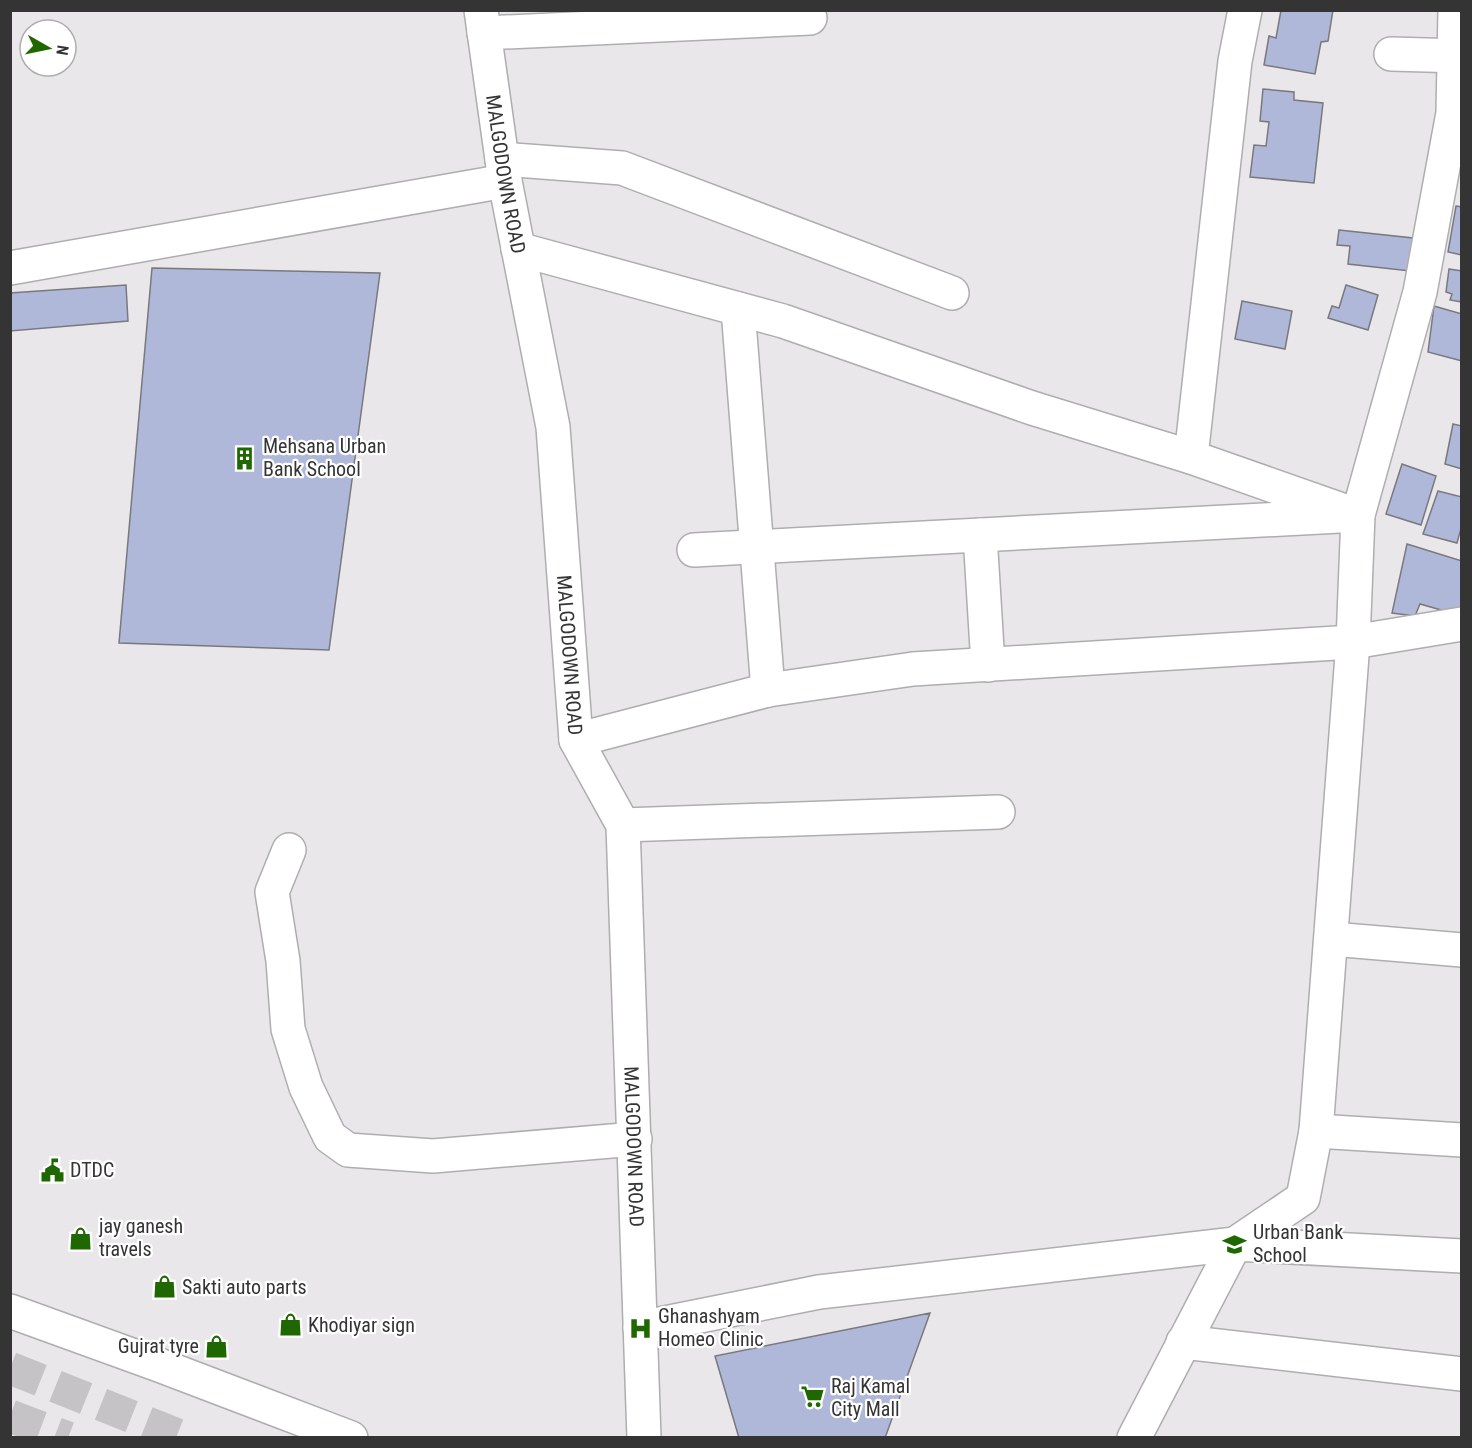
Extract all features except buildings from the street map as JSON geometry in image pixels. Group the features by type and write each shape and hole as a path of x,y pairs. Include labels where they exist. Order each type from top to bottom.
{"street":[{"path":"1191,457 1235,61 1245,10"},
{"path":"1134,1437 1235,1244 1303,1198 1316,1131 1332,939 1353,642 1358,515 1420,292 1453,113 1458,56 1455,10"},
{"path":"483,22 810,18"},
{"name":"MALGODOWN ROAD","path":"483,22 503,170 554,428 576,740 623,825 644,1437"},
{"path":"1391,54 1458,56"},
{"path":"10,268 503,170 622,168 952,292"},
{"path":"518,249 783,321 1032,408 1191,457 1358,515"},
{"path":"738,309 768,690"},
{"path":"694,550 1358,515"},
{"path":"980,535 988,665"},
{"path":"576,740 768,690 913,669 1353,642 1461,624"},
{"path":"623,825 998,812"},
{"path":"289,850 272,892 283,961 288,1029 306,1087 330,1137 348,1150 433,1156 635,1139"},
{"path":"1332,939 1461,950"},
{"path":"1316,1131 1461,1140"},
{"path":"640,1328 819,1292 1235,1244 1461,1256"},
{"path":"10,1311 351,1437"},
{"path":"1183,1342 1461,1374"}],"tunnel":[{"path":"10,1368 185,1438"},
{"path":"10,1416 68,1438"}],"place":[{"name":"Mehsana Urban Bank School","path":"245,458"},
{"name":"DTDC","path":"52,1170"},
{"name":"jay ganesh travels","path":"81,1238"},
{"name":"Urban Bank School","path":"1235,1244"},
{"name":"Sakti auto parts","path":"164,1287"},
{"name":"Khodiyar sign","path":"290,1325"},
{"name":"Ghanashyam Homeo Clinic","path":"640,1328"},
{"name":"Gujrat tyre","path":"217,1346"},
{"name":"Raj Kamal City Mall","path":"813,1397"}]}
